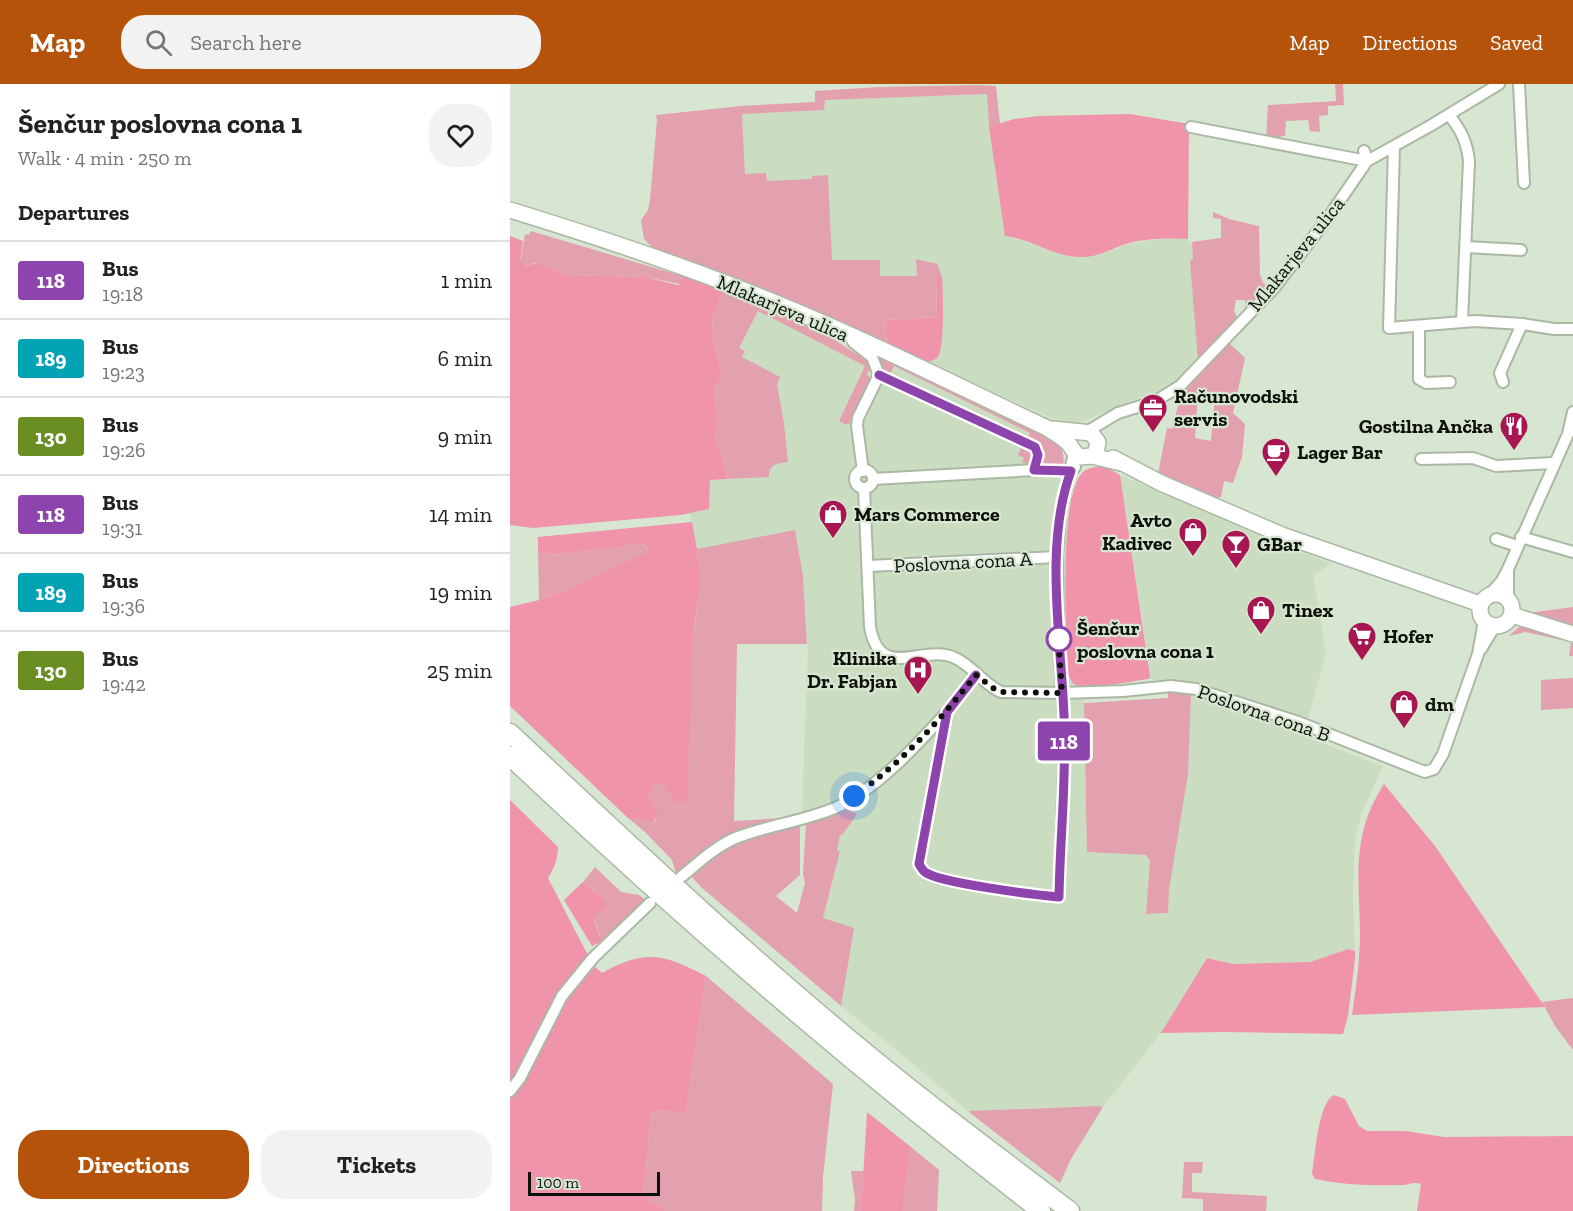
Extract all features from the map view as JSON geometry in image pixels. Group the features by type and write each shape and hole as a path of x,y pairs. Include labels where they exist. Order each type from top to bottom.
{"highway":[{"path":"510,733 736,941 867,1053 1070,1211"},
{"path":"510,756 729,957 884,1087 1041,1211"}],"main road":[{"name":"Mlakarjeva ulica","path":"510,210 723,282 825,324 1085,445"},
{"path":"1085,445 1211,506 1292,539 1485,600 1501,594 1512,606 1512,615 1507,622 1490,623 1480,613 1485,600"},
{"path":"1512,615 1573,634"}],"street":[{"name":"Mlakarjeva ulica","path":"1085,445 1109,419 1118,413 1154,402 1180,386 1275,287 1330,215 1366,156 1394,147 1499,84"},
{"path":"1519,84 1524,183"},
{"path":"1449,115 1461,130 1467,144 1469,183 1462,321"},
{"path":"1191,127 1366,156"},
{"path":"1394,147 1389,328 1419,327 1462,321 1496,321 1554,329 1573,329"},
{"path":"1466,248 1521,250"},
{"path":"825,324 867,352 879,375 1035,447 1038,455 1034,470"},
{"path":"1503,382 1500,373 1522,324"},
{"path":"1419,327 1419,379 1426,384 1450,382"},
{"path":"863,471 858,418 879,375"},
{"path":"1485,600 1501,582 1508,569 1554,464 1570,434 1573,412"},
{"path":"947,712 919,864 925,872 947,880 1059,897 1064,770 1057,557 1060,513 1065,487 1085,445"},
{"path":"1421,459 1473,458 1497,466 1554,464"},
{"path":"873,479 1034,470 1071,471"},
{"path":"863,471 870,473 873,479 870,485 864,488 858,486 855,480 857,474 863,471"},
{"name":"Poslovna cona A","path":"864,488 870,627 876,647 886,657 949,656 958,659 1001,692 1062,693"},
{"path":"1496,539 1572,550"},
{"name":"Poslovna cona A","path":"868,566 1057,557"},
{"path":"1508,569 1508,599"},
{"name":"Poslovna cona B","path":"1062,693 1123,691 1172,686 1196,689 1298,722 1425,772 1434,769 1443,754 1490,623"},
{"path":"681,877 736,837 801,820 845,802 892,768 947,712 976,675"},
{"path":"510,1091 520,1078 562,996 593,958 650,903"}],"shaded area":[{"path":"1335,84 1343,84 1344,105 1328,106 1328,115 1319,116 1320,132 1310,131 1308,120 1286,121 1285,136 1281,136 1280,141 1266,138 1268,105 1336,101"},
{"path":"996,86 1000,124 989,127 987,94 825,100 824,110 742,114 745,174 766,173 767,181 812,179 812,176 828,175 832,260 880,260 880,276 917,276 916,259 937,264 942,277 936,277 937,317 885,320 887,344 655,250 644,239 641,220 648,210 650,200 656,115 741,106 815,102 815,91"},
{"path":"987,94 989,127 1008,236 1068,257 1100,255 1127,244 1142,241 1170,238 1188,239 1192,242 1198,361 1178,383 1113,408 1072,427 924,362 933,360 939,355 943,307 942,277 916,260 917,276 880,276 879,260 831,260 828,175 812,176 812,179 766,181 765,173 745,174 742,113 824,110 825,100"},
{"path":"1130,114 1189,124 1188,239 1144,240 1099,254 1080,257 1061,254 1024,240 1005,236 989,127 1014,119 1039,116"},
{"path":"1213,212 1229,219 1259,226 1260,275 1263,283 1269,287 1246,312 1245,300 1236,300 1234,310 1237,318 1240,318 1198,361 1190,261 1193,259 1192,242 1221,238 1221,219 1213,218"},
{"path":"531,231 682,276 680,284 645,277 568,275 534,263 527,266 520,262 525,234 529,235"},
{"path":"510,236 523,241 520,261 526,266 537,263 568,275 645,277 678,285 682,276 724,288 712,321 714,343 722,373 714,390 718,417 716,439 727,479 710,480 709,509 681,515 533,528 510,525"},
{"path":"936,277 942,277 942,342 938,357 925,362 887,344 885,320 937,317"},
{"path":"724,288 818,329 871,365 867,375 871,378 849,424 845,424 839,421 865,366 758,311 739,348 745,351 742,357 780,377 777,384 788,462 772,467 769,477 727,479 716,439 718,417 714,390 722,372 714,343 712,321"},
{"path":"758,311 865,366 839,420 849,424 870,379 867,375 871,365 890,373 894,366 1031,433 1063,468 1071,473 1066,568 1068,673 1072,682 1078,686 1084,703 1087,852 1146,855 1148,857 1150,860 1147,914 1168,913 1169,890 1188,774 1193,684 1149,679 1120,475 1216,515 1229,523 1331,564 1313,575 1326,654 1303,736 1383,766 1362,812 1355,841 1353,896 1355,951 1348,949 1310,962 1233,964 1207,958 1161,1033 1103,1107 969,1112 841,1006 853,929 823,919 839,852 837,851 845,809 814,821 802,816 808,647 803,577 697,549 690,513 709,508 710,480 752,478 772,466 788,462 777,384 742,357 739,348"},
{"path":"1228,342 1245,358 1233,413 1245,424 1242,457 1233,483 1224,481 1221,497 1211,499 1158,474 1167,428 1172,429 1179,402 1201,369","holes":["1198,394 1215,395 1211,441 1195,438"]},
{"path":"870,349 1049,436 1062,449 1063,468 1042,465 1042,456 1027,439 1030,433 894,366 890,374 883,371 881,361"},
{"path":"1021,447 1036,454 1029,464 1022,462 1024,458 1018,455"},
{"path":"1104,466 1120,475 1150,676 1149,679 1123,683 1082,686 1073,683 1068,674 1067,538 1074,487 1084,471"},
{"path":"692,522 700,580 693,642 687,800 677,803 663,783 654,785 648,798 658,812 653,823 628,818 510,706 510,607 563,591 650,551 644,545 637,543 622,547 552,555 538,551 538,537"},
{"path":"795,530 803,576 807,644 737,644 734,821 782,818 783,821 732,835 680,874 676,874 672,860 628,818 653,823 656,819 648,798 654,785 663,783 689,667 697,608 697,549"},
{"path":"641,543 651,551 539,600 538,551 552,555 622,547"},
{"path":"1573,607 1573,628 1528,613"},
{"path":"1519,627 1529,627 1573,639 1573,656 1569,656 1571,642 1525,632 1509,636"},
{"path":"1573,678 1573,708 1541,710 1541,680"},
{"path":"1168,691 1182,691 1191,695 1188,774 1169,890 1168,913 1146,914 1150,861 1146,855 1087,852 1084,703 1168,698"},
{"path":"1384,784 1435,846 1545,1007 1352,1015 1360,932 1359,856 1366,821"},
{"path":"510,800 558,847 555,864 548,878 593,965 602,973 631,960 654,957 678,963 706,976 686,1113 657,1110 651,1114 644,1191 651,1202 664,1208 664,1211 510,1211"},
{"path":"845,809 857,814 840,835 837,851 840,851 823,918 854,928 841,1006 701,887 690,875 731,844 800,825 800,875 776,896 797,913 805,883 803,874 806,823"},
{"path":"595,867 621,892 639,895 647,901 604,940 600,937 594,918 603,898 583,882"},
{"path":"583,882 603,898 606,905 595,917 600,937 604,940 592,946 564,900"},
{"path":"1348,949 1355,951 1355,959 1348,1016 1343,1034 1161,1033 1207,958 1233,964 1310,962"},
{"path":"706,976 833,1084 823,1177 822,1211 664,1211 663,1208 651,1202 644,1191 651,1114 657,1110 686,1113"},
{"path":"1573,998 1573,1050 1555,1026 1542,1002"},
{"path":"1333,1095 1345,1099 1359,1126 1367,1131 1406,1131 1444,1137 1573,1136 1573,1211 1417,1211 1421,1184 1418,1183 1369,1185 1315,1179 1312,1174 1318,1132 1324,1109"},
{"path":"1103,1107 1071,1159 1060,1183 969,1112 970,1111"},
{"path":"867,1112 911,1147 903,1211 861,1211"},
{"path":"911,1147 939,1170 937,1211 903,1211"},
{"path":"1184,1162 1203,1162 1202,1173 1192,1173 1192,1192 1267,1196 1266,1211 1203,1211 1203,1199 1182,1198"},
{"path":"851,1171 864,1171 861,1211 854,1211 855,1199"}],"bus line":[{"name":"118","path":"879,375 1035,447 1038,455 1034,470 1071,471 1060,513 1057,557 1058,634 1064,715 1059,897 934,877 925,872 919,864 947,712 976,675"}],"place":[{"name":"Računovodski servis","path":"1153,434"},
{"name":"Gostilna Ančka","path":"1514,452"},
{"name":"Lager Bar","path":"1276,478"},
{"name":"Mars Commerce","path":"833,540"},
{"name":"Avto Kadivec","path":"1193,558"},
{"name":"GBar","path":"1236,570"},
{"name":"Tinex","path":"1261,636"},
{"name":"Šenčur poslovna cona 1","path":"1059,639"},
{"name":"Hofer","path":"1362,662"},
{"name":"Klinika Dr. Fabjan","path":"918,696"},
{"name":"dm","path":"1404,730"}],"route":[{"path":"854,796 892,768 927,734 976,675 1001,692 1062,693 1058,634 1059,639"}]}
